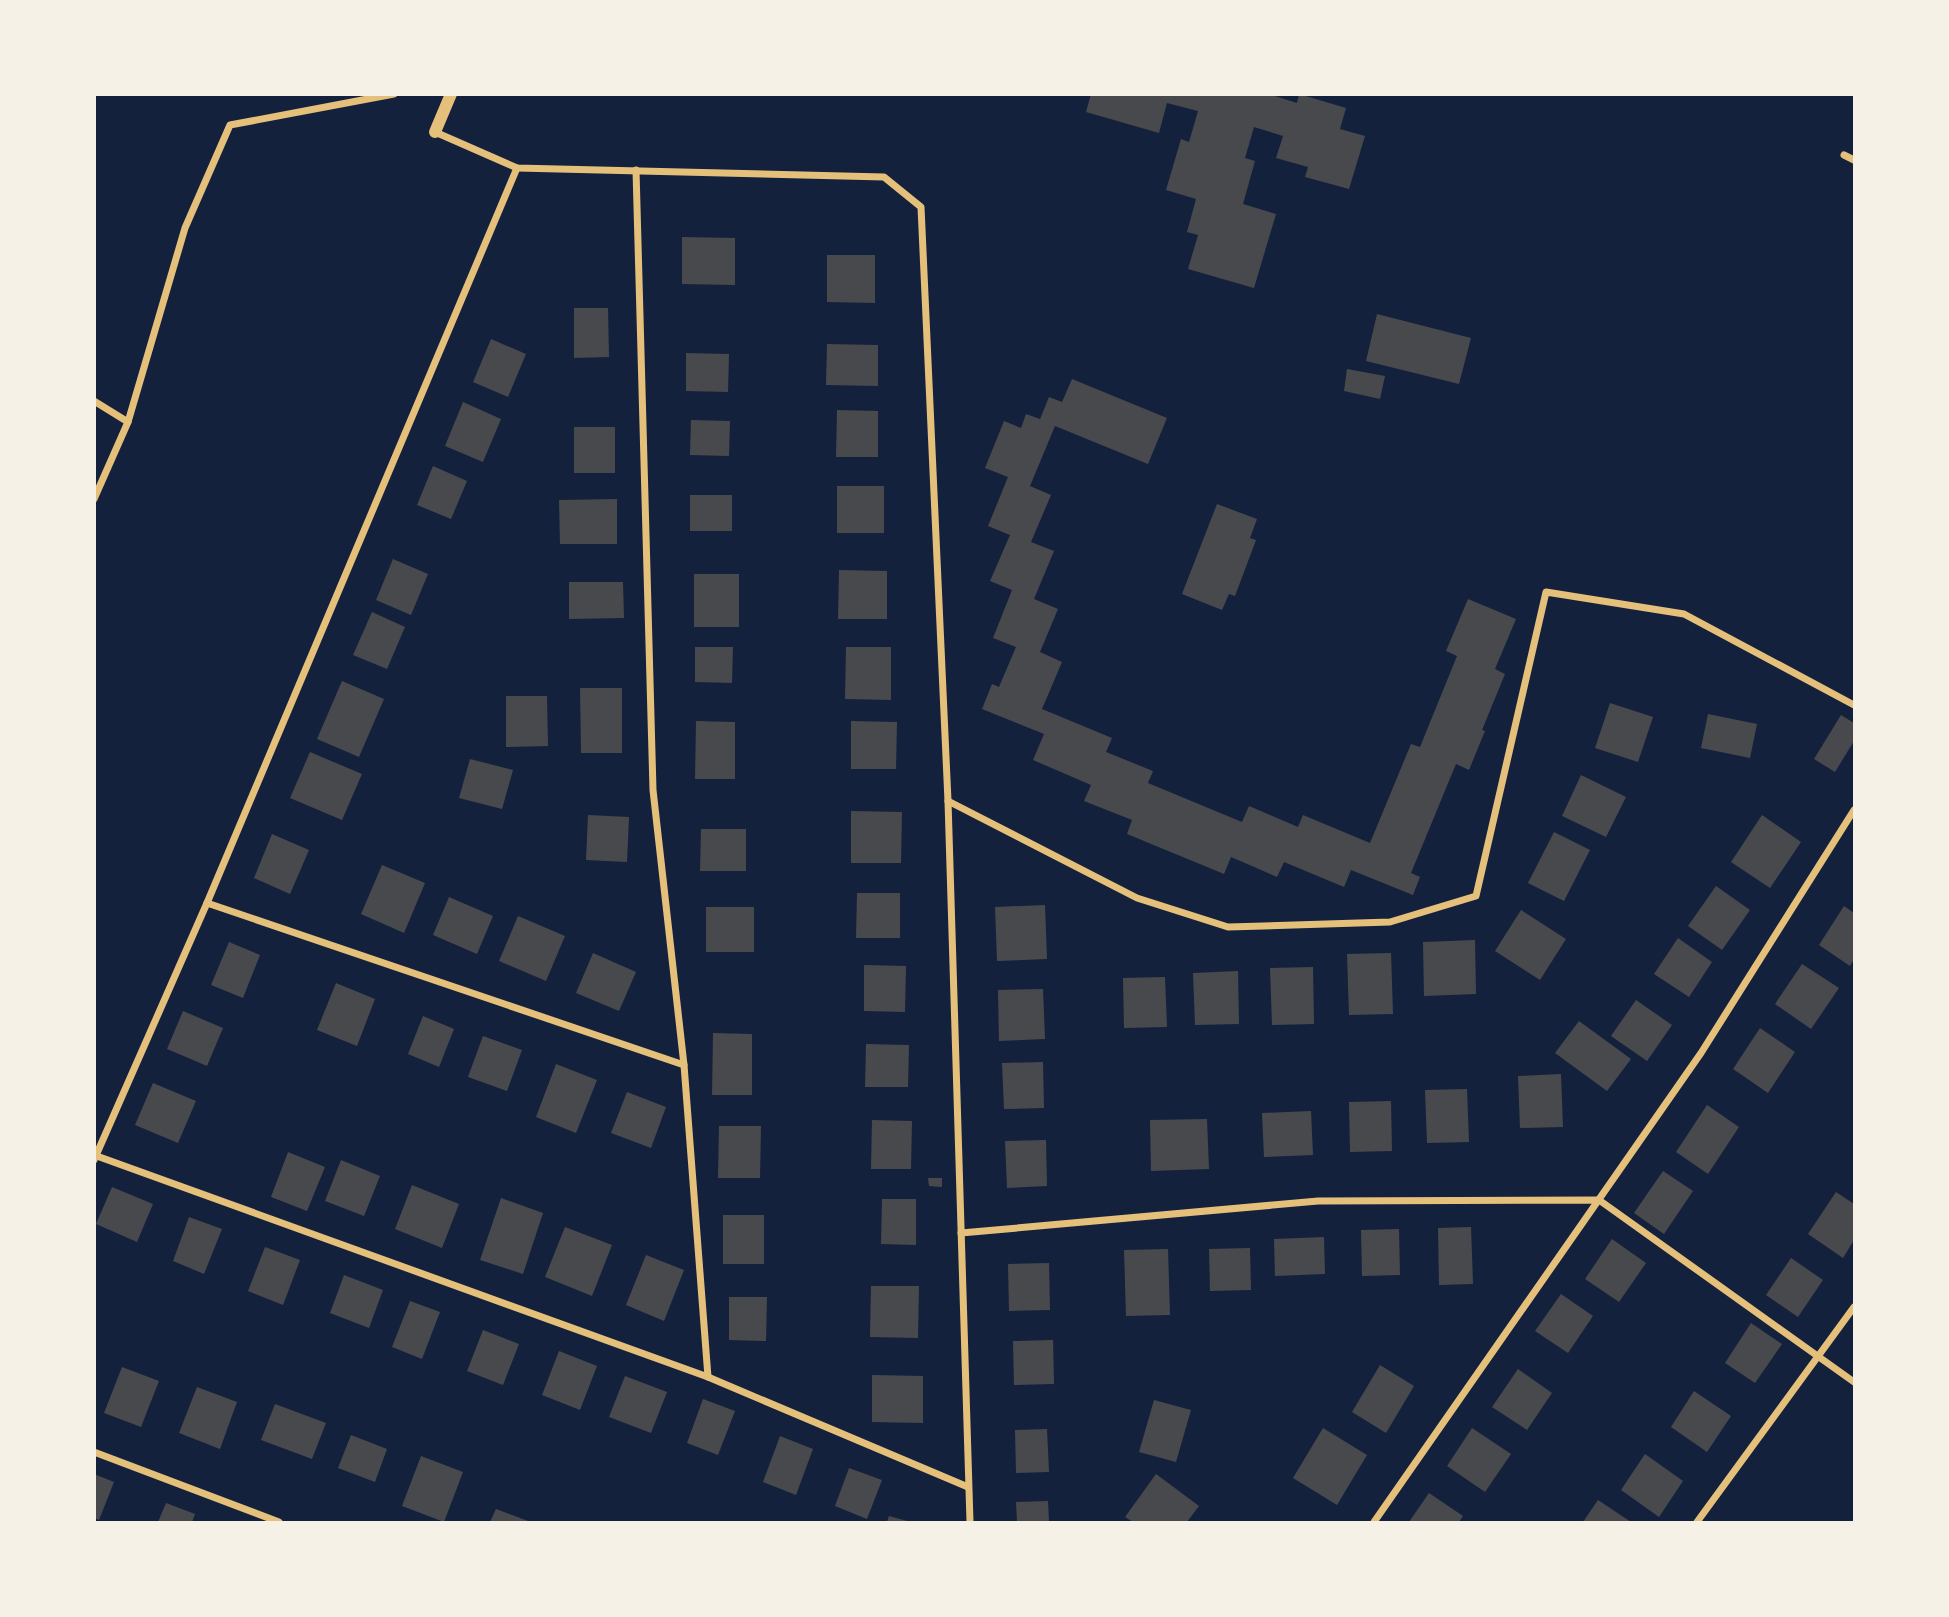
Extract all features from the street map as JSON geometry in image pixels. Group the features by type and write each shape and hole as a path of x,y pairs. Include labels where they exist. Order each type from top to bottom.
{"street":[{"path":"94,499 128,422 185,228 230,125 394,94"},
{"path":"451,94 435,132 517,168 884,177 921,207 948,801 970,1522"},
{"path":"1844,155 1854,160"},
{"path":"517,168 207,903 95,1157 708,1377 968,1487"},
{"path":"636,170 653,790 684,1065 708,1377"},
{"path":"94,401 128,422"},
{"path":"948,801 1136,898 1228,927 1390,922 1476,896 1545,592 1684,614 1854,705"},
{"path":"1374,1522 1701,1054 1854,810"},
{"path":"207,903 684,1065"},
{"path":"961,1233 1318,1201 1599,1200 1854,1382"},
{"path":"1697,1522 1854,1307"},
{"path":"94,1452 279,1522"}],"building":[{"path":"1091,94 1268,94 1297,103 1299,94 1346,108 1340,129 1365,136 1349,189 1305,177 1308,167 1276,158 1283,136 1254,127 1245,158 1255,161 1243,204 1276,214 1254,288 1188,269 1198,235 1187,232 1196,199 1166,190 1181,139 1189,142 1198,111 1167,103 1159,133 1086,112"},
{"path":"682,237 735,238 735,285 682,284"},
{"path":"827,255 875,255 875,303 827,302"},
{"path":"574,308 608,308 609,357 574,358"},
{"path":"1377,314 1471,338 1459,384 1366,361"},
{"path":"491,339 526,354 508,397 473,382"},
{"path":"827,344 878,345 878,386 826,385"},
{"path":"686,353 729,354 728,392 686,391"},
{"path":"1347,369 1385,376 1380,399 1344,391"},
{"path":"1072,379 1167,418 1148,464 1055,426 1030,486 1051,495 1031,542 1054,551 1034,599 1058,609 1040,652 1062,662 1042,709 1112,738 1106,752 1153,771 1148,783 1242,822 1249,806 1298,827 1303,815 1370,843 1411,744 1420,747 1457,656 1446,651 1468,599 1516,619 1495,669 1505,674 1482,730 1485,731 1469,770 1456,764 1411,873 1420,877 1413,895 1351,870 1344,887 1284,862 1277,877 1231,857 1224,874 1127,834 1132,820 1084,801 1091,785 1033,760 1044,734 982,709 992,684 999,687 1016,647 993,638 1012,590 990,581 1010,535 988,526 1008,477 985,468 1004,421 1021,428 1026,414 1040,419 1049,397 1062,402"},
{"path":"463,402 501,419 483,462 445,446"},
{"path":"837,410 878,411 878,457 836,457"},
{"path":"691,420 730,421 729,456 690,455"},
{"path":"574,427 615,427 615,473 574,473"},
{"path":"433,466 467,481 451,519 417,505"},
{"path":"837,486 884,486 884,533 837,533"},
{"path":"690,495 732,495 732,531 690,531"},
{"path":"617,499 617,544 560,544 559,500"},
{"path":"1217,504 1257,519 1250,538 1256,540 1235,596 1229,594 1222,610 1182,594"},
{"path":"393,559 428,574 411,615 376,600"},
{"path":"839,570 887,571 887,619 838,619"},
{"path":"694,574 739,574 739,627 694,627"},
{"path":"569,582 623,582 624,618 569,619"},
{"path":"372,612 405,627 387,669 353,655"},
{"path":"695,647 733,647 732,683 695,682"},
{"path":"846,647 891,647 891,700 845,699"},
{"path":"342,681 384,699 359,757 317,739"},
{"path":"580,688 622,688 622,753 581,753"},
{"path":"506,696 547,696 548,746 506,747"},
{"path":"1610,703 1653,717 1638,762 1595,748"},
{"path":"1708,714 1757,724 1750,758 1701,748"},
{"path":"1841,715 1854,723 1854,741 1835,772 1814,759"},
{"path":"696,721 735,722 735,779 695,779"},
{"path":"851,721 897,722 896,769 851,769"},
{"path":"310,752 362,774 342,820 290,798"},
{"path":"470,759 513,770 502,809 459,798"},
{"path":"1581,775 1626,797 1606,837 1562,816"},
{"path":"851,811 902,812 901,863 851,863"},
{"path":"588,815 629,817 627,862 586,860"},
{"path":"1762,815 1801,842 1770,888 1731,862"},
{"path":"701,829 746,829 746,871 700,871"},
{"path":"1554,832 1590,850 1564,901 1528,883"},
{"path":"272,834 309,850 290,894 254,878"},
{"path":"382,865 425,883 404,933 361,914"},
{"path":"1716,886 1750,910 1722,950 1688,926"},
{"path":"857,893 900,893 900,938 856,938"},
{"path":"449,897 493,916 477,954 433,935"},
{"path":"1045,905 1047,959 997,961 995,907"},
{"path":"1844,906 1854,913 1854,959 1850,966 1819,945"},
{"path":"706,907 754,907 754,952 706,952"},
{"path":"1521,910 1566,939 1540,980 1495,951"},
{"path":"518,916 565,936 546,981 499,961"},
{"path":"1678,938 1712,962 1689,997 1654,974"},
{"path":"1475,940 1476,994 1424,996 1423,942"},
{"path":"229,942 260,955 243,998 211,985"},
{"path":"593,953 636,972 619,1011 576,993"},
{"path":"1391,953 1393,1014 1349,1015 1347,954"},
{"path":"1802,964 1839,988 1811,1029 1775,1004"},
{"path":"864,965 906,966 905,1012 864,1011"},
{"path":"1313,967 1314,1024 1272,1025 1270,968"},
{"path":"1238,971 1239,1024 1195,1025 1193,973"},
{"path":"1165,977 1167,1027 1124,1028 1123,978"},
{"path":"336,983 375,999 357,1046 317,1030"},
{"path":"1043,989 1045,1039 999,1041 998,990"},
{"path":"1636,1000 1672,1025 1647,1061 1611,1036"},
{"path":"183,1011 223,1028 207,1066 167,1049"},
{"path":"423,1016 454,1029 439,1067 408,1054"},
{"path":"1579,1021 1631,1059 1607,1091 1555,1053"},
{"path":"1760,1028 1795,1052 1768,1093 1733,1069"},
{"path":"713,1033 752,1034 752,1095 712,1095"},
{"path":"483,1036 522,1050 507,1091 468,1077"},
{"path":"866,1044 909,1045 908,1087 865,1087"},
{"path":"1043,1062 1044,1108 1004,1109 1002,1063"},
{"path":"556,1064 597,1080 576,1133 536,1117"},
{"path":"1561,1074 1563,1127 1520,1128 1518,1076"},
{"path":"153,1083 196,1101 178,1143 135,1125"},
{"path":"1467,1089 1469,1142 1427,1143 1425,1090"},
{"path":"627,1092 666,1107 651,1148 611,1133"},
{"path":"1391,1101 1392,1151 1350,1152 1349,1102"},
{"path":"1707,1105 1739,1127 1708,1174 1676,1152"},
{"path":"1311,1111 1313,1155 1264,1157 1262,1113"},
{"path":"1207,1119 1209,1169 1151,1171 1150,1120"},
{"path":"872,1120 912,1121 911,1169 871,1169"},
{"path":"719,1126 761,1126 760,1178 718,1178"},
{"path":"1046,1140 1047,1186 1007,1188 1005,1141"},
{"path":"288,1152 325,1167 307,1211 271,1197"},
{"path":"341,1160 380,1176 364,1216 325,1201"},
{"path":"1663,1171 1693,1191 1664,1234 1634,1213"},
{"path":"928,1178 942,1178 942,1187 929,1186"},
{"path":"412,1185 459,1204 442,1248 395,1229"},
{"path":"112,1187 153,1204 137,1242 96,1224"},
{"path":"1836,1192 1854,1204 1854,1240 1843,1258 1808,1234"},
{"path":"501,1198 543,1213 523,1274 480,1260"},
{"path":"882,1199 916,1199 916,1245 881,1244"},
{"path":"723,1215 764,1215 764,1264 723,1264"},
{"path":"189,1217 222,1229 204,1274 173,1261"},
{"path":"565,1227 612,1245 592,1296 545,1277"},
{"path":"1471,1227 1473,1284 1439,1285 1438,1228"},
{"path":"1399,1229 1400,1275 1362,1276 1361,1230"},
{"path":"1324,1237 1325,1274 1275,1276 1274,1239"},
{"path":"1612,1239 1646,1263 1619,1302 1585,1279"},
{"path":"265,1247 300,1260 283,1305 248,1291"},
{"path":"1250,1248 1251,1290 1210,1291 1209,1249"},
{"path":"1168,1249 1170,1315 1126,1316 1124,1250"},
{"path":"646,1255 684,1270 664,1321 626,1305"},
{"path":"1791,1258 1823,1280 1798,1317 1766,1295"},
{"path":"1049,1263 1050,1310 1009,1311 1008,1264"},
{"path":"344,1275 383,1290 369,1328 330,1313"},
{"path":"871,1286 919,1286 918,1338 870,1337"},
{"path":"1561,1294 1593,1316 1568,1353 1535,1331"},
{"path":"729,1297 767,1297 766,1341 729,1340"},
{"path":"410,1301 440,1312 422,1359 392,1347"},
{"path":"1751,1323 1782,1344 1755,1383 1725,1363"},
{"path":"483,1330 519,1344 503,1385 467,1371"},
{"path":"1053,1340 1054,1384 1014,1385 1013,1341"},
{"path":"559,1351 597,1366 580,1410 542,1395"},
{"path":"1380,1365 1414,1386 1386,1433 1352,1412"},
{"path":"122,1367 159,1381 141,1427 104,1413"},
{"path":"1518,1369 1552,1393 1527,1430 1492,1407"},
{"path":"872,1375 923,1376 923,1423 872,1422"},
{"path":"625,1376 667,1392 651,1433 609,1417"},
{"path":"197,1387 237,1402 220,1449 179,1433"},
{"path":"1694,1391 1731,1416 1707,1452 1671,1427"},
{"path":"703,1399 735,1411 718,1455 687,1443"},
{"path":"1154,1400 1191,1410 1176,1462 1139,1452"},
{"path":"275,1404 326,1423 312,1459 261,1440"},
{"path":"1323,1428 1367,1455 1337,1505 1293,1478"},
{"path":"1472,1428 1511,1454 1485,1492 1447,1466"},
{"path":"1047,1429 1049,1472 1016,1473 1015,1430"},
{"path":"351,1435 387,1449 375,1482 338,1468"},
{"path":"780,1436 813,1449 796,1495 763,1482"},
{"path":"1645,1454 1683,1481 1659,1517 1621,1490"},
{"path":"421,1456 463,1472 444,1522 402,1506"},
{"path":"849,1468 882,1480 867,1519 835,1506"},
{"path":"94,1474 114,1482 99,1520 94,1518"},
{"path":"1156,1474 1199,1506 1187,1522 1133,1522 1125,1517"},
{"path":"1429,1493 1463,1516 1459,1522 1409,1522"},
{"path":"1598,1500 1631,1522 1583,1522"},
{"path":"1048,1501 1049,1522 1017,1522 1016,1502"},
{"path":"166,1503 195,1514 192,1522 158,1522"},
{"path":"496,1509 531,1522 490,1522"},
{"path":"889,1516 911,1522 887,1522"}]}
